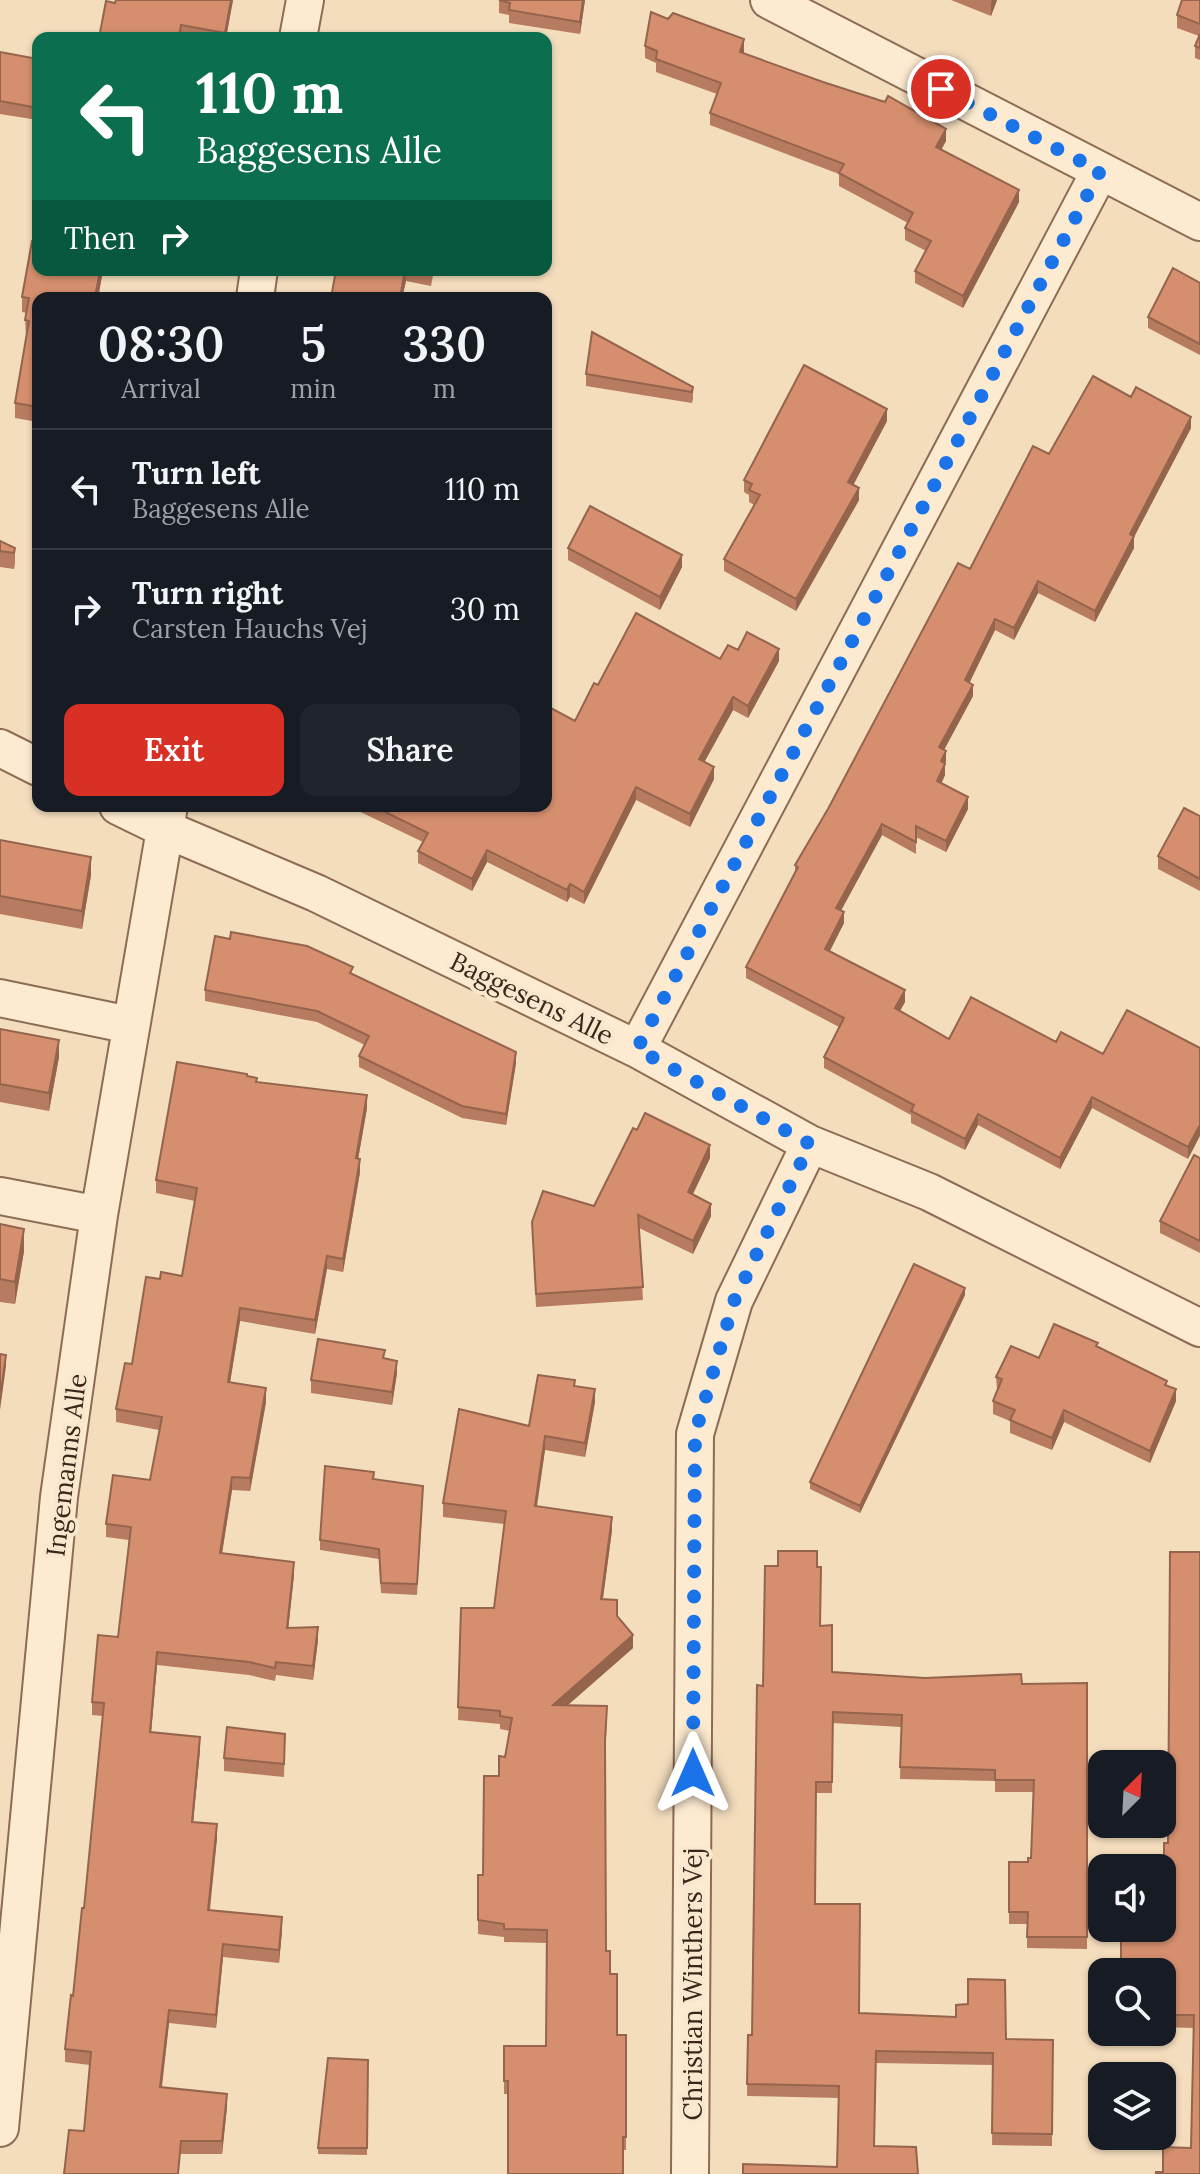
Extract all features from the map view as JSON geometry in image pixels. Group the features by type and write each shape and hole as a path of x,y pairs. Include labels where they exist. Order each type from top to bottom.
{"street":[{"path":"299,32 305,0"},
{"path":"769,0 1200,222"},
{"path":"637,1049 1100,171"},
{"path":"0,748 32,764"},
{"name":"Baggesens Alle","path":"142,812 167,818 637,1049 810,1144 929,1192 1200,1328"},
{"name":"Ingemanns Alle","path":"0,2128 59,1497 99,1215 167,818"},
{"path":"0,998 130,1025"},
{"name":"Christian Winthers Vej","path":"690,2174 695,1434 734,1301 810,1144"},
{"path":"0,1196 99,1215"}],"building":[{"path":"116,0 231,0 225,32 181,25 180,32 100,32 106,1 115,3"},
{"path":"499,0 583,0 580,22 509,10 510,3"},
{"path":"1182,0 1200,0 1200,24 1177,15"},
{"path":"651,12 668,19 673,13 744,39 740,52 823,82 885,102 888,96 946,129 936,147 1019,190 963,296 915,271 931,241 905,228 913,213 839,173 844,164 710,113 721,83 656,59 657,51 645,46"},
{"path":"0,52 32,58 32,107 0,101"},
{"path":"32,241 32,276 99,276 96,292 32,292 32,406 15,403 29,321 25,320 29,298 22,297"},
{"path":"1173,268 1200,283 1200,344 1148,317"},
{"path":"335,276 404,276 401,292 332,292"},
{"path":"592,332 693,387 692,392 586,374"},
{"path":"804,365 887,409 848,482 859,488 796,599 724,559 760,495 749,490 752,484 744,480"},
{"path":"1093,376 1131,397 1136,387 1191,417 1130,534 1134,536 1095,611 1038,581 1014,628 995,619 965,680 973,685 939,747 946,751 941,761 945,764 937,781 968,797 946,841 916,826 916,842 882,824 836,908 844,912 825,949 905,990 895,1008 949,1039 971,997 1056,1042 1061,1032 1103,1054 1127,1010 1200,1048 1200,1125 1188,1147 1092,1097 1060,1158 978,1114 965,1139 911,1111 914,1105 824,1057 844,1018 746,967 798,867 795,865 828,809 958,563 970,569 1033,446 1049,454"},
{"path":"590,506 682,555 660,597 568,548"},
{"path":"0,541 15,548 14,553 0,551"},
{"path":"636,613 720,659 728,645 738,650 747,632 779,649 748,706 733,697 699,759 714,767 690,814 636,787 584,892 570,884 567,890 487,850 472,879 418,851 428,833 385,812 552,812 552,709 575,721 594,683 598,685"},
{"path":"1184,808 1200,816 1200,879 1158,856"},
{"path":"0,840 91,857 82,911 0,896"},
{"path":"231,932 307,946 353,967 350,973 516,1052 506,1114 462,1106 359,1056 369,1036 317,1011 205,990 215,936 230,939"},
{"path":"0,1029 59,1040 49,1093 0,1084"},
{"path":"177,1062 247,1074 257,1078 256,1082 367,1095 343,1259 327,1256 315,1320 240,1308 228,1382 266,1388 250,1478 232,1477 220,1553 294,1562 287,1628 318,1627 313,1666 276,1662 275,1668 249,1662 157,1652 150,1732 200,1737 192,1822 217,1824 208,1910 282,1917 279,1950 223,1944 216,2015 169,2010 160,2087 227,2094 222,2141 181,2141 178,2174 64,2174 69,2130 84,2131 91,2052 65,2049 84,1908 104,1703 92,1702 98,1635 118,1637 131,1527 106,1524 113,1475 150,1480 162,1417 116,1409 125,1363 132,1364 146,1277 160,1279 161,1272 182,1276 197,1188 156,1180"},
{"path":"645,1113 710,1145 688,1192 711,1204 693,1241 638,1215 643,1287 536,1294 532,1222 543,1191 594,1206 633,1128 637,1130"},
{"path":"1194,1155 1200,1158 1200,1241 1160,1221"},
{"path":"0,1224 24,1229 15,1282 0,1279"},
{"path":"914,1264 965,1288 860,1506 810,1482"},
{"path":"1054,1324 1098,1343 1096,1346 1167,1381 1165,1385 1176,1389 1150,1451 1064,1410 1052,1438 1010,1420 1015,1410 993,1401 1002,1379 996,1377 1011,1346 1039,1358"},
{"path":"318,1339 385,1350 383,1358 397,1361 392,1392 311,1380"},
{"path":"0,1354 6,1355 0,1399"},
{"path":"538,1375 575,1380 574,1386 595,1389 585,1443 545,1436 535,1506 612,1517 601,1599 617,1600 617,1616 633,1635 553,1705 607,1706 606,1951 610,1951 610,1974 617,1974 617,2035 626,2035 623,2174 508,2174 508,2081 504,2081 504,2046 546,2046 547,1930 504,1929 504,1924 478,1920 478,1875 483,1875 484,1776 499,1776 499,1756 505,1757 512,1718 500,1716 500,1711 458,1707 461,1608 494,1608 506,1511 443,1503 459,1409 529,1426"},
{"path":"325,1466 374,1472 373,1479 423,1486 417,1584 381,1583 379,1549 320,1540"},
{"path":"778,1551 817,1551 817,1567 821,1567 820,1626 832,1625 832,1672 925,1678 1021,1674 1022,1684 1087,1683 1087,1937 1027,1937 1028,1912 1009,1912 1009,1862 1028,1862 1031,1858 1034,1780 995,1780 995,1770 900,1767 902,1715 833,1712 832,1782 816,1782 815,1904 860,1904 859,2013 956,2017 956,2005 968,2004 968,1979 1005,1980 1006,2039 1053,2040 1052,2134 992,2133 993,2053 876,2051 874,2146 916,2147 918,2174 743,2174 743,2164 837,2167 839,2086 747,2084 748,2035 752,2035 757,1685 763,1686 765,1566 778,1566"},
{"path":"1170,1552 1200,1552 1200,2174 1156,2174 1163,2172 1163,2150 1191,2148 1194,2015 1176,2015 1176,1958 1121,1958 1121,1942 1176,1942 1176,1854 1164,1854 1164,1843 1168,1843 1168,1838 1176,1838 1176,1750 1169,1750"},
{"path":"227,1727 285,1734 284,1764 224,1758"},
{"path":"328,2058 368,2060 367,2148 318,2148"}],"route":[{"path":"693,1773 695,1434 734,1301 810,1144 637,1049 1100,171 941,89"}]}
